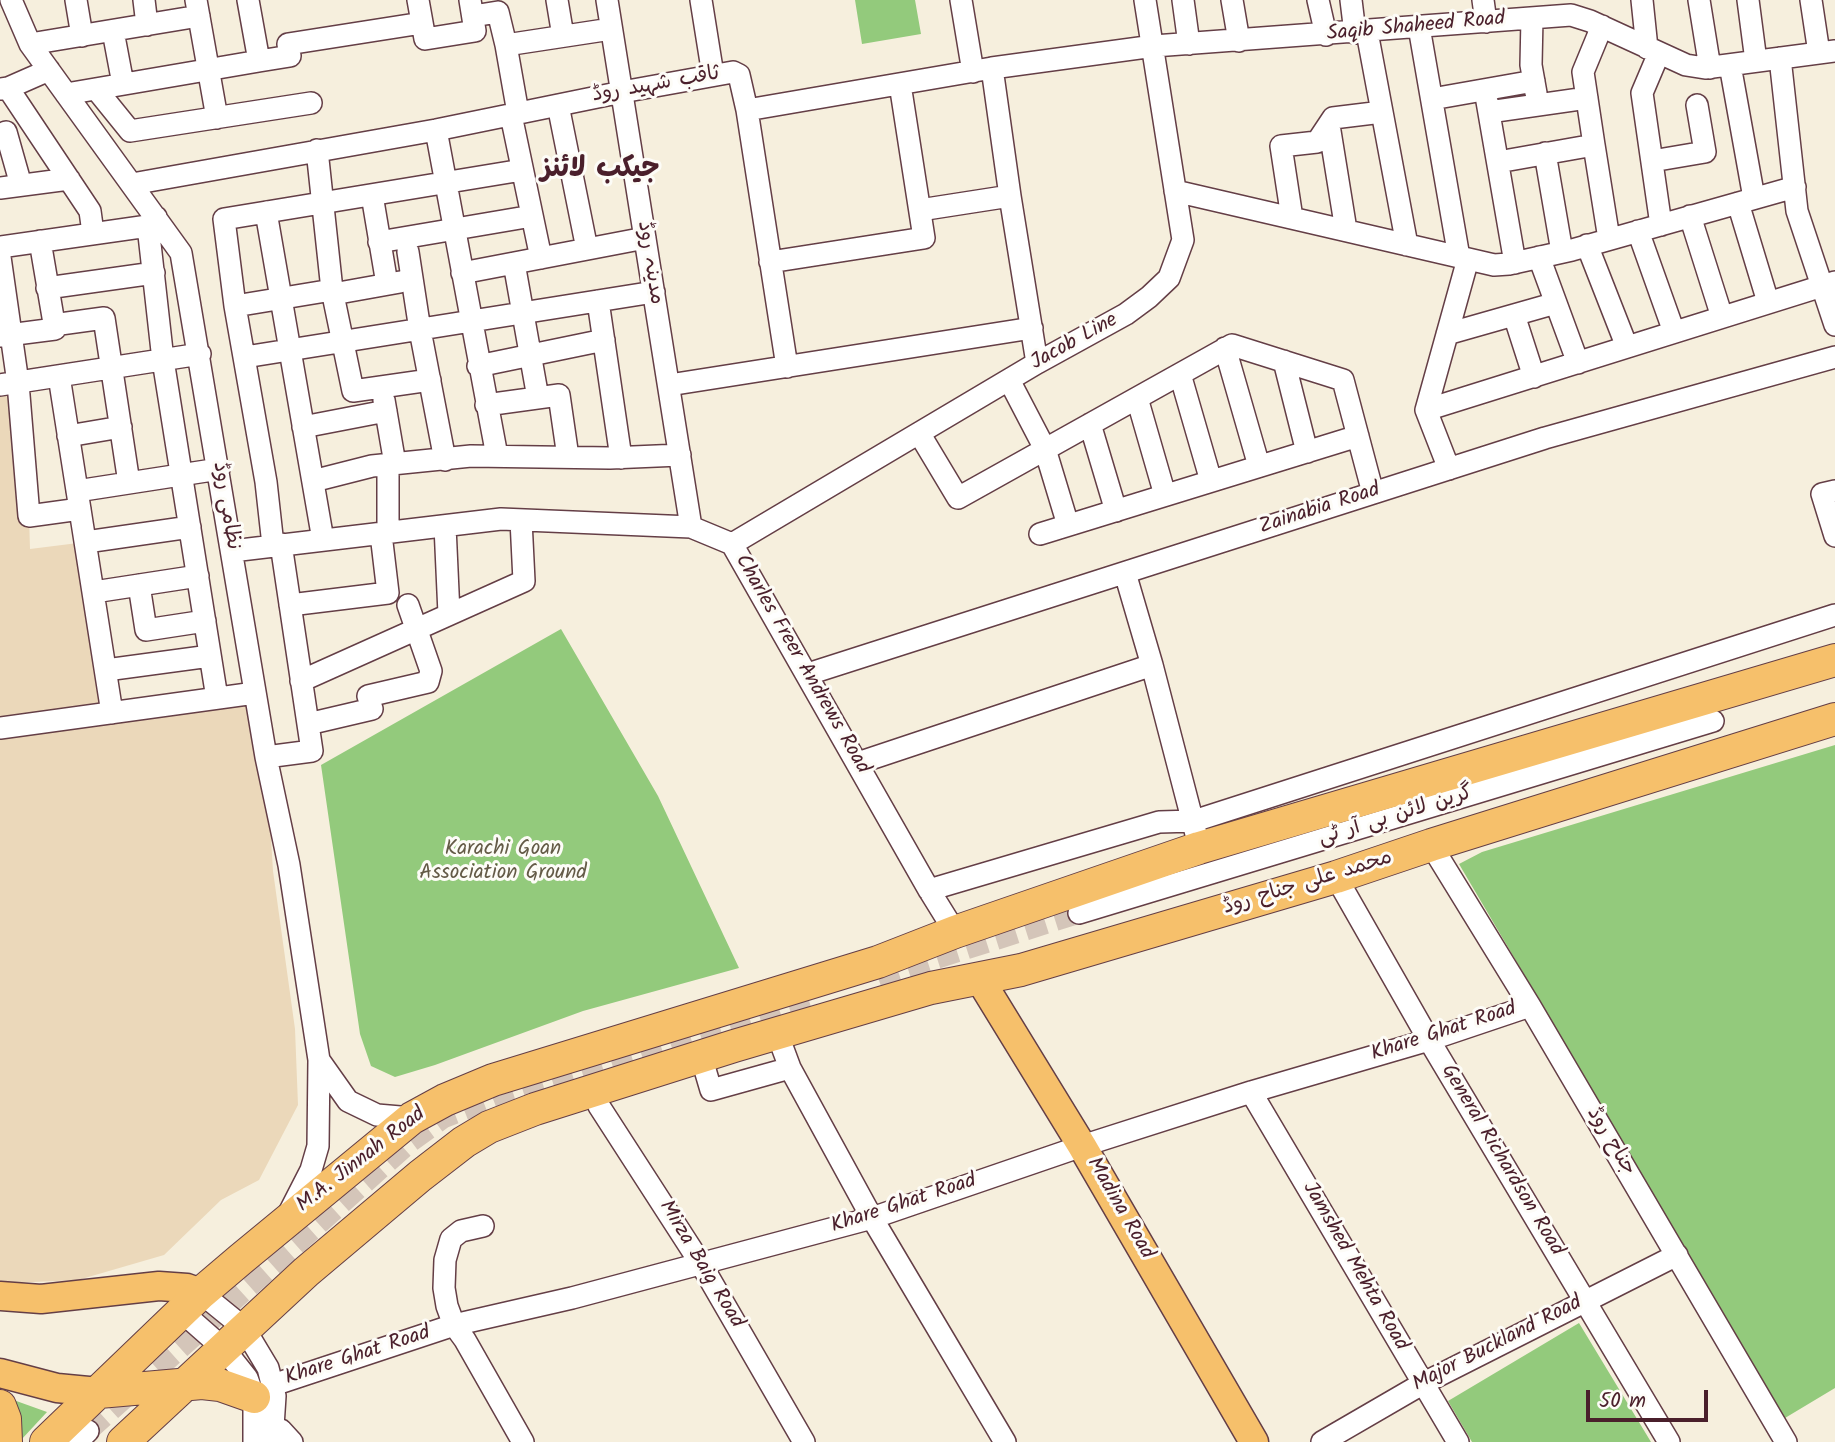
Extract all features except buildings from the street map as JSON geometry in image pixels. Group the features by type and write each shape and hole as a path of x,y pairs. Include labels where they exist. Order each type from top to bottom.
{"highway":[{"path":"955,932 1196,834 1835,660"},
{"name":"محمد علی جناح روڈ","path":"777,1033 931,988 1021,971 1336,877 1835,719"},
{"name":"M.A. Jinnah Road","path":"46,1442 192,1303 412,1118 445,1100 493,1080 878,962 955,932"},
{"path":"123,1442 306,1272 464,1142 489,1127 512,1118 777,1033"},
{"path":"99,1392 187,1383 220,1385 264,1419"},
{"path":"0,1406 5,1419 6,1442"}],"main road":[{"name":"Madina Road","path":"979,978 1082,1146 1254,1442"},
{"path":"0,1296 41,1299 159,1286 187,1288 192,1303"},
{"path":"0,1373 57,1388 99,1392"}],"street":[{"name":"نظامی روڈ","path":"11,0 30,44 132,184 152,222 181,253 266,757 289,864 319,1060 319,1133 315,1158 283,1224"},
{"path":"76,0 82,36"},
{"path":"144,0 147,25"},
{"path":"248,0 259,61"},
{"path":"418,0 425,39 475,31 471,8 498,12 506,45 522,170 541,258"},
{"path":"557,0 563,36"},
{"name":"مدینہ روڈ","path":"607,0 691,527"},
{"path":"701,0 713,75"},
{"path":"961,0 983,70 1010,196 1037,363"},
{"name":"Jacob Line","path":"732,544 1037,363 1126,314 1149,298 1169,278 1178,259 1182,240 1145,0"},
{"path":"1183,0 1189,44"},
{"path":"1232,0 1239,41"},
{"path":"1318,0 1326,35"},
{"path":"1351,0 1382,113 1408,245"},
{"path":"1483,0 1486,22"},
{"path":"1642,0 1653,50 1642,93 1661,225"},
{"path":"1699,0 1720,66 1768,302"},
{"path":"1748,0 1756,61"},
{"path":"1811,0 1827,52"},
{"path":"30,44 147,25 197,8 217,118"},
{"path":"1534,12 1530,43 1538,105"},
{"name":"Saqib Shaheed Road","path":"1154,46 1486,22 1534,12 1580,16 1686,65 1720,66 1827,52"},
{"path":"66,94 290,56 288,44 422,23"},
{"path":"1602,26 1583,72 1609,239"},
{"path":"1419,27 1464,258 1426,411 1449,469"},
{"path":"506,45 611,29"},
{"path":"113,31 122,84"},
{"path":"787,367 747,110 983,70 1154,46"},
{"path":"1780,58 1797,211 1829,284 1835,326"},
{"path":"49,70 4,89 36,129 90,211 93,233"},
{"name":"ثاقب شہید روڈ","path":"132,184 436,130 733,72 739,75 747,110"},
{"path":"1432,99 1534,81"},
{"path":"770,262 924,238 901,84"},
{"path":"96,89 130,131 311,103"},
{"path":"1485,90 1515,263"},
{"path":"1489,112 1587,98"},
{"path":"558,105 587,249"},
{"path":"1652,161 1705,152 1697,106"},
{"path":"1292,218 1281,146 1317,142 1333,118 1382,113"},
{"path":"1329,125 1346,230"},
{"path":"22,185 3,129 36,129"},
{"path":"436,130 478,366 497,456"},
{"path":"1498,162 1594,145"},
{"path":"317,150 332,292 353,391 429,380"},
{"path":"1545,153 1562,252"},
{"path":"266,757 312,751 290,605 235,306 224,219 522,170"},
{"path":"0,188 69,178"},
{"path":"1175,191 1494,265 1562,252 1795,187"},
{"path":"372,195 387,284"},
{"path":"920,210 1010,196"},
{"path":"266,212 323,540"},
{"path":"379,242 532,216"},
{"path":"1690,216 1722,317"},
{"path":"0,247 152,222 163,360 217,698"},
{"path":"1639,231 1674,332"},
{"path":"462,273 645,237"},
{"path":"5,335 55,329 40,241"},
{"path":"1587,245 1627,347"},
{"path":"408,252 445,460"},
{"path":"0,257 9,384 29,516 129,483 219,469"},
{"path":"1539,257 1578,363"},
{"path":"514,263 538,398"},
{"path":"47,288 154,273"},
{"path":"235,306 412,280"},
{"path":"1426,411 1829,284"},
{"path":"245,357 654,292"},
{"path":"598,301 621,458"},
{"path":"1447,334 1556,303"},
{"path":"1514,315 1534,377"},
{"path":"53,325 104,318 129,483"},
{"path":"668,385 1032,328"},
{"path":"478,366 604,340"},
{"path":"919,433 958,498 1231,345 1343,380 1373,493"},
{"path":"1225,348 1259,467"},
{"path":"9,384 200,355"},
{"name":"Zainabia Road","path":"807,674 1545,438 1835,357"},
{"path":"1284,361 1307,452"},
{"path":"1180,373 1211,481"},
{"path":"59,376 112,713"},
{"path":"1009,380 1045,449 1068,525"},
{"path":"290,605 388,593 384,533 392,464 381,387"},
{"path":"486,405 559,395 568,457"},
{"path":"1137,398 1165,495"},
{"path":"303,427 386,411"},
{"path":"1090,424 1116,511"},
{"path":"68,436 121,427"},
{"path":"1040,534 1358,436"},
{"path":"313,481 372,466 471,456 621,458 680,455"},
{"path":"1835,491 1822,494 1835,536"},
{"name":"Charles Freer Andrews Road","path":"232,551 501,519 691,527 732,544 955,932"},
{"path":"301,681 524,581 521,520"},
{"path":"445,526 449,614"},
{"path":"86,542 190,527"},
{"path":"1125,573 1196,834"},
{"path":"94,592 198,576"},
{"path":"139,585 146,630 205,621"},
{"path":"308,724 372,709 368,696 428,682 431,671 408,606"},
{"path":"929,890 1159,822 1196,834 1835,615"},
{"path":"106,670 210,656"},
{"path":"858,763 1152,665"},
{"path":"0,728 255,693"},
{"name":"گرین لائن بی آر ٹی","path":"1079,913 1713,721"},
{"name":"جناح روڈ","path":"1431,845 1530,1006 1786,1442"},
{"name":"General Richardson Road","path":"1336,877 1429,1040 1669,1442"},
{"name":"Khare Ghat Road","path":"264,1419 454,1325 572,1298 872,1218 1082,1146 1251,1092 1429,1040 1530,1006"},
{"path":"777,1033 790,1068 872,1218 1005,1442"},
{"path":"701,1056 710,1090 790,1068"},
{"name":"نظامی روڈ","path":"319,1060 348,1101 356,1106 377,1115 412,1118"},
{"name":"Mirza Baig Road","path":"594,1090 599,1105 701,1264 804,1442"},
{"name":"Jamshed Mehta Road","path":"1251,1092 1458,1442"},
{"path":"483,1226 461,1231 451,1239 445,1260 444,1288 454,1325 523,1442"},
{"name":"Major Buckland Road","path":"1322,1442 1422,1384 1677,1255"},
{"path":"192,1303 268,1368 264,1419 285,1433 292,1442"}],"shaded area":[{"path":"18,383 30,549 86,542 112,712 255,693 266,757 273,871 295,1029 298,1105 259,1180 221,1200 164,1255 78,1280 0,1282 0,385"}],"green space":[{"path":"855,0 915,0 921,34 862,44"},
{"name":"Karachi Goan Association Ground","path":"561,629 658,796 739,968 583,1011 395,1077 371,1066 360,1034 321,765"},
{"path":"1835,745 1835,1388 1785,1418 1459,864 1482,852"},
{"path":"1579,1323 1651,1442 1472,1442 1448,1401"},
{"path":"8,1398 47,1412 21,1440"}],"tunnel":[{"path":"878,977 1079,913"},
{"path":"88,1431 409,1143 443,1118 497,1097 814,998"}],"district":[{"name":"جیکب لائنز","path":"600,171"}]}
